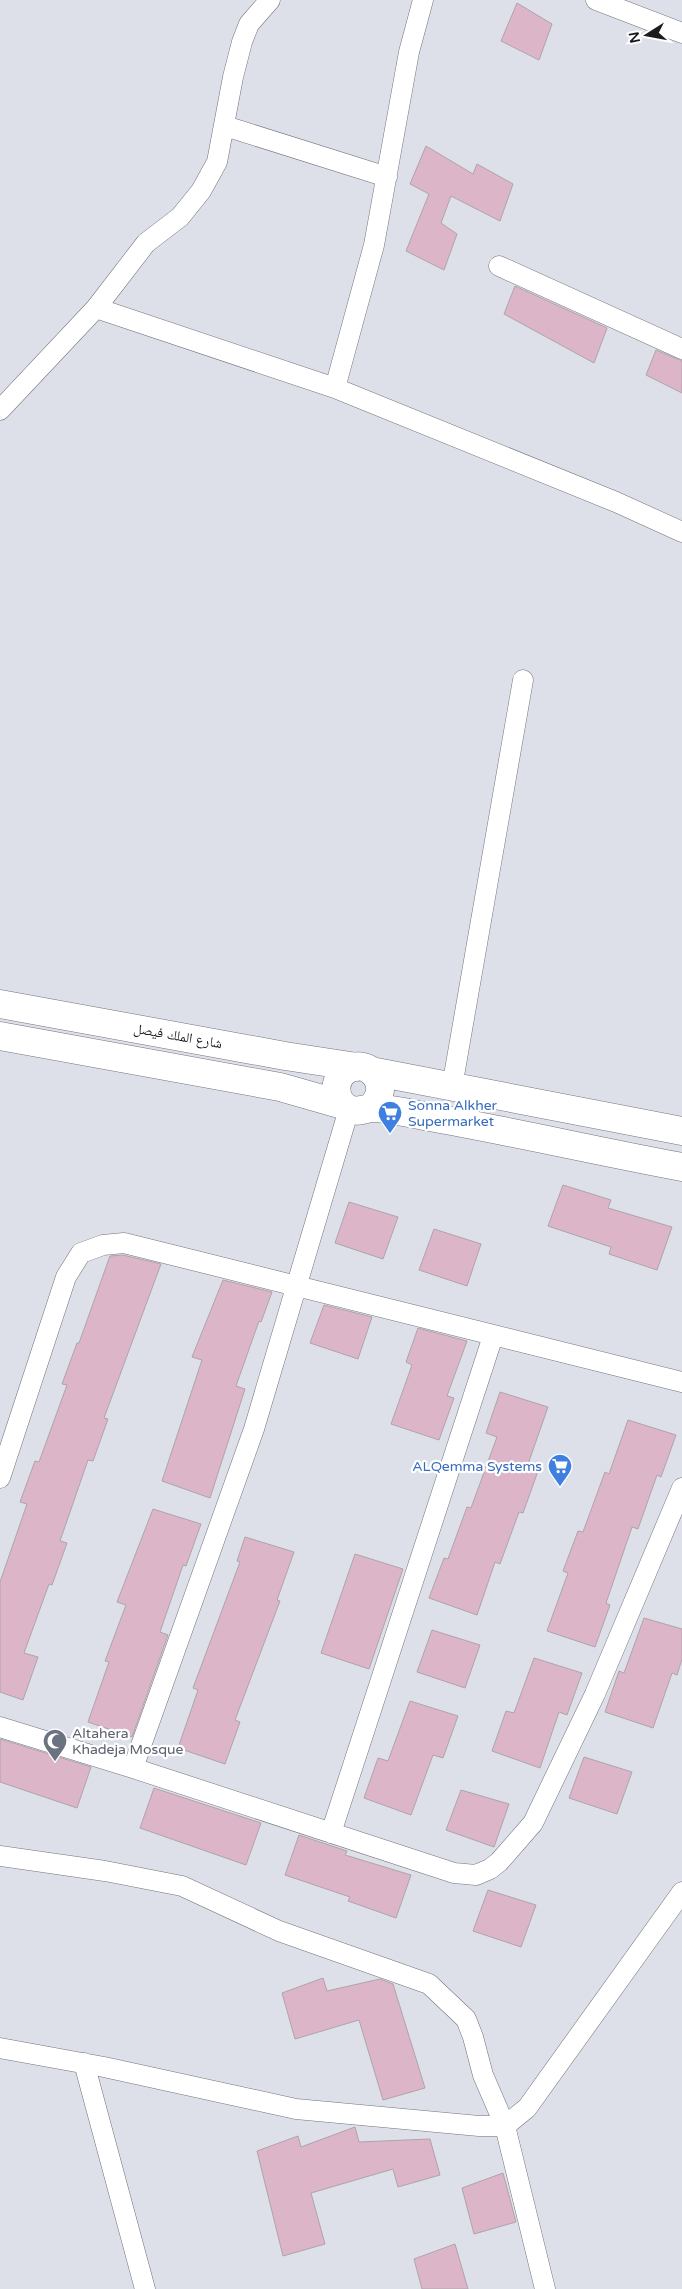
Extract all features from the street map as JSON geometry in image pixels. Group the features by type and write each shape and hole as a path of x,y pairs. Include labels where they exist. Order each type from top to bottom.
{"main road":[{"name":"شارع الملك فيصل","path":"0,1004 364,1069 682,1131"},
{"path":"0,1036 280,1087 354,1107 423,1116 682,1167"},
{"path":"350,1068 364,1069 377,1076 381,1090 379,1098 354,1107 336,1092 339,1078 350,1068"}],"street":[{"path":"0,410 96,308 146,243 180,217 201,191 218,162 232,77 249,24 270,0"},
{"path":"335,388 374,245 410,52 423,0"},
{"path":"596,0 682,33"},
{"path":"225,126 387,177"},
{"path":"499,266 682,349"},
{"path":"96,308 335,388 616,502 682,532"},
{"path":"452,1087 523,680"},
{"path":"134,1768 254,1430 297,1286 354,1107"},
{"path":"0,1478 66,1278 81,1253 103,1245 124,1243 682,1382"},
{"path":"331,1832 493,1336"},
{"path":"0,1727 134,1768 461,1875 483,1872 499,1862 533,1823 594,1694 682,1488"},
{"path":"0,1856 106,1871 182,1886 234,1908 279,1931 429,1984 466,2019 483,2075 505,2126 545,2289"},
{"path":"0,2048 296,2109 479,2126 505,2126 527,2108 682,1892"},
{"path":"84,2064 145,2289"}],"building":[{"path":"517,3 552,24 539,60 501,41"},
{"path":"426,146 473,174 477,164 513,184 500,221 451,196 441,223 457,234 444,270 406,251 429,194 410,184"},
{"path":"515,286 607,328 594,363 504,314"},
{"path":"656,350 682,361 682,393 646,375"},
{"path":"563,1185 611,1200 608,1208 672,1227 657,1270 609,1254 611,1247 548,1226"},
{"path":"349,1202 398,1217 383,1259 335,1243"},
{"path":"434,1229 481,1244 467,1286 419,1270"},
{"path":"123,1255 161,1264 104,1418 108,1419 93,1461 88,1460 60,1541 67,1543 52,1585 49,1584 24,1653 38,1657 23,1700 0,1692 0,1582 27,1504 20,1502 35,1461 39,1462 67,1385 62,1384 77,1343 79,1343 110,1256"},
{"path":"223,1280 272,1292 261,1322 259,1321 236,1386 245,1389 210,1498 162,1481 202,1360 192,1357"},
{"path":"324,1305 372,1317 358,1359 310,1343"},
{"path":"418,1328 467,1341 447,1396 454,1398 439,1440 391,1424 412,1365 406,1362"},
{"path":"500,1392 548,1407 527,1467 538,1471 523,1513 519,1512 500,1564 495,1562 477,1615 429,1598 444,1558 448,1559 467,1507 471,1508 497,1437 486,1433"},
{"path":"628,1420 676,1435 661,1477 657,1475 638,1529 632,1527 606,1603 610,1605 595,1647 547,1631 568,1573 563,1571 578,1531 583,1532 605,1472 609,1474"},
{"path":"153,1509 201,1524 186,1566 183,1565 160,1632 168,1635 132,1737 88,1722 109,1662 105,1661 126,1605 117,1602"},
{"path":"245,1537 294,1552 277,1600 280,1601 235,1720 240,1722 225,1764 178,1748 198,1690 193,1688 240,1562 237,1561"},
{"path":"355,1554 403,1569 369,1669 321,1653"},
{"path":"644,1618 682,1629 682,1659 677,1675 672,1673 653,1728 605,1712 619,1671 624,1673"},
{"path":"432,1630 480,1645 465,1688 417,1672"},
{"path":"534,1658 582,1673 567,1715 559,1712 540,1768 492,1751 506,1711 514,1713"},
{"path":"410,1701 458,1716 443,1758 433,1755 411,1815 364,1798 378,1758 388,1761"},
{"path":"0,1739 91,1767 77,1808 0,1782"},
{"path":"584,1757 632,1772 617,1814 569,1798"},
{"path":"154,1788 261,1823 246,1865 140,1828"},
{"path":"461,1790 509,1804 494,1847 446,1830"},
{"path":"299,1835 347,1851 345,1855 411,1875 396,1918 348,1901 350,1897 285,1875"},
{"path":"488,1890 536,1905 521,1947 473,1931"},
{"path":"323,1978 327,1991 380,1979 393,1984 425,2088 383,2100 359,2020 295,2039 282,1993"},
{"path":"355,2127 359,2142 430,2139 440,2175 398,2187 393,2169 311,2193 325,2244 283,2256 257,2151 298,2136 301,2147"},
{"path":"503,2173 516,2222 474,2234 462,2188"},
{"path":"455,2244 468,2289 422,2289 414,2259"}],"place":[{"name":"Sonna Alkher Supermarket","path":"390,1134"},
{"name":"ALQemma Systems","path":"560,1487"},
{"name":"Altahera Khadeja Mosque","path":"55,1762"}]}
